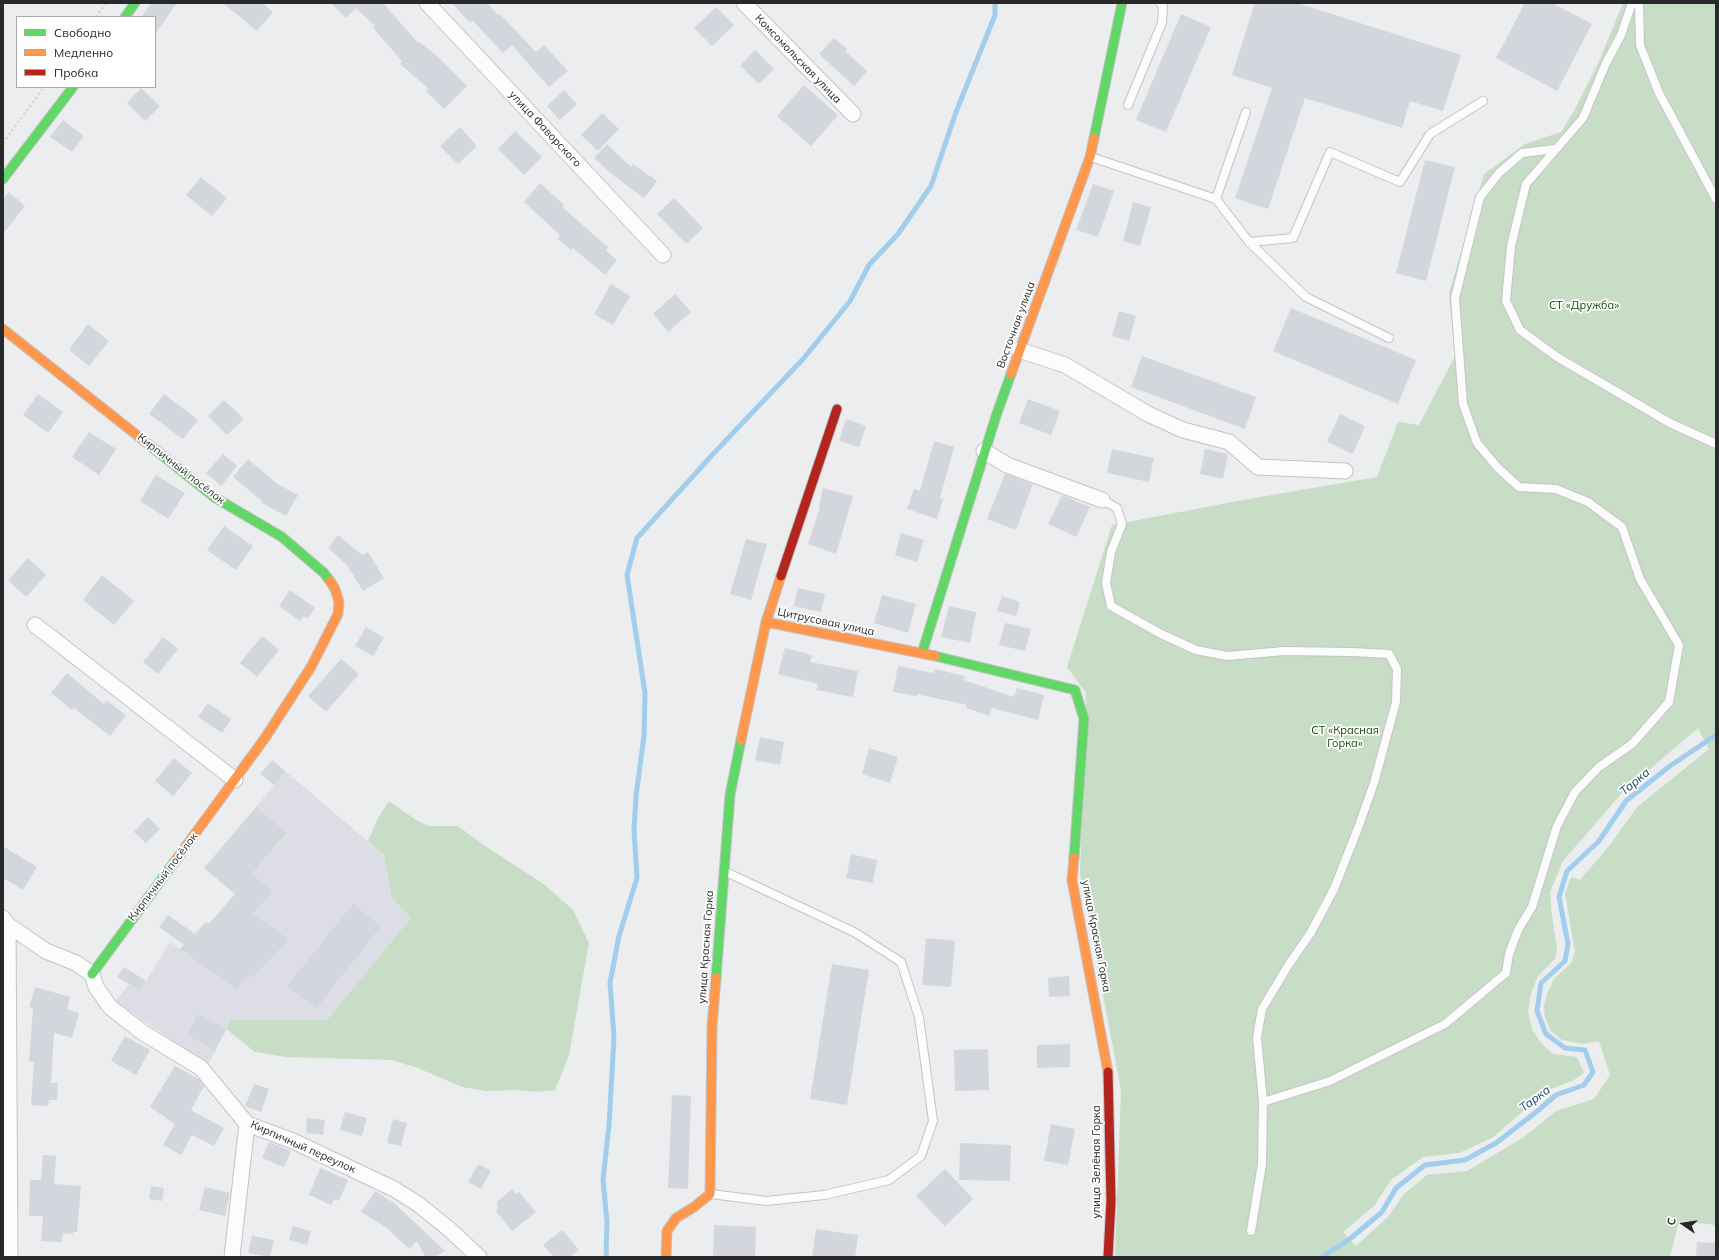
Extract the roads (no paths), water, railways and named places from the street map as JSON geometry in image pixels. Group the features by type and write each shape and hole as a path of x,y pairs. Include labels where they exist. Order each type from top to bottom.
{"street":[{"path":"126,16 136,3"},
{"name":"улица Фаворского","path":"427,3 663,255"},
{"name":"Комсомольская улица","path":"744,3 852,114"},
{"name":"Восточная улица","path":"922,654 984,451 1019,350 1090,157 1122,3"},
{"path":"3,179 72,88"},
{"name":"Кирпичный посёлок","path":"3,329 214,497 282,537 324,573 335,589 339,602 338,614 311,667 235,780 92,974"},
{"path":"1019,350 1065,365 1148,414 1183,430 1229,442 1258,467 1345,471"},
{"name":"Цитрусовая улица","path":"837,409 766,622 922,654 1075,690"},
{"path":"984,451 1007,465 1102,500"},
{"name":"улица Красная Горка","path":"710,1194 712,1027 730,795 766,622"},
{"path":"35,625 235,780"},
{"name":"улица Красная Горка","path":"1075,690 1084,719 1072,880 1108,1067"},
{"path":"5,921 46,951 76,963 92,974"},
{"path":"5,921 10,1257"},
{"name":"Кирпичный переулок","path":"92,974 96,987 110,1007 142,1032 201,1068 248,1124 293,1141 394,1189 418,1204 449,1229 478,1257"},
{"name":"улица Зелёная Горка","path":"1108,1067 1111,1201 1108,1257"},
{"path":"232,1257 248,1124"},
{"path":"666,1257 667,1231 676,1218 694,1207 710,1194"}],"lane":[{"path":"1128,105 1162,23 1163,6 1160,3"},
{"path":"1632,3 1621,35 1606,63 1583,118 1526,184 1510,246 1506,300 1520,330 1558,357 1670,423 1716,444"},
{"path":"1639,3 1640,45 1659,93 1716,199"},
{"path":"1249,242 1293,238 1330,152 1400,182 1430,134 1483,101"},
{"path":"1216,199 1246,112"},
{"path":"1263,1102 1330,1081 1445,1024 1506,973 1509,954 1515,936 1532,907 1557,826 1575,792 1599,767 1632,744 1669,702 1679,645 1640,579 1622,527 1588,502 1556,489 1519,488 1498,468 1477,443 1464,404 1455,298 1480,197 1499,173 1522,153 1555,149"},
{"path":"1090,157 1216,199 1249,242 1306,297 1389,338"},
{"path":"1102,500 1117,508 1122,524 1110,552 1106,583 1111,606 1161,634 1196,650 1227,656 1284,650 1389,654 1397,669 1396,702 1374,783 1334,889 1310,934 1289,964 1262,1009 1257,1037 1263,1102 1262,1164 1251,1231"},
{"path":"710,1194 766,1201 824,1195 889,1180 921,1156 933,1121 919,1017 902,962 854,932 724,871"}],"waterway":[{"path":"606,1257 607,1222 603,1180 609,1125 614,1037 610,983 619,936 637,878 634,830 636,796 644,736 645,693 627,575 637,538 714,453 804,358 850,301 869,265 898,234 931,186 956,112 995,15 995,3"},
{"name":"Тарка","path":"1322,1257 1351,1238 1382,1212 1396,1188 1425,1165 1465,1160 1496,1143 1556,1095 1584,1085 1593,1072 1585,1050 1565,1048 1546,1034 1537,1011 1541,983 1565,961 1568,944 1559,897 1567,871 1599,841 1626,801 1670,766 1716,735"}],"park label":[{"name":"СТ «Дружба»","path":"1584,306"},
{"name":"СТ «Красная Горка»","path":"1345,737"}]}
